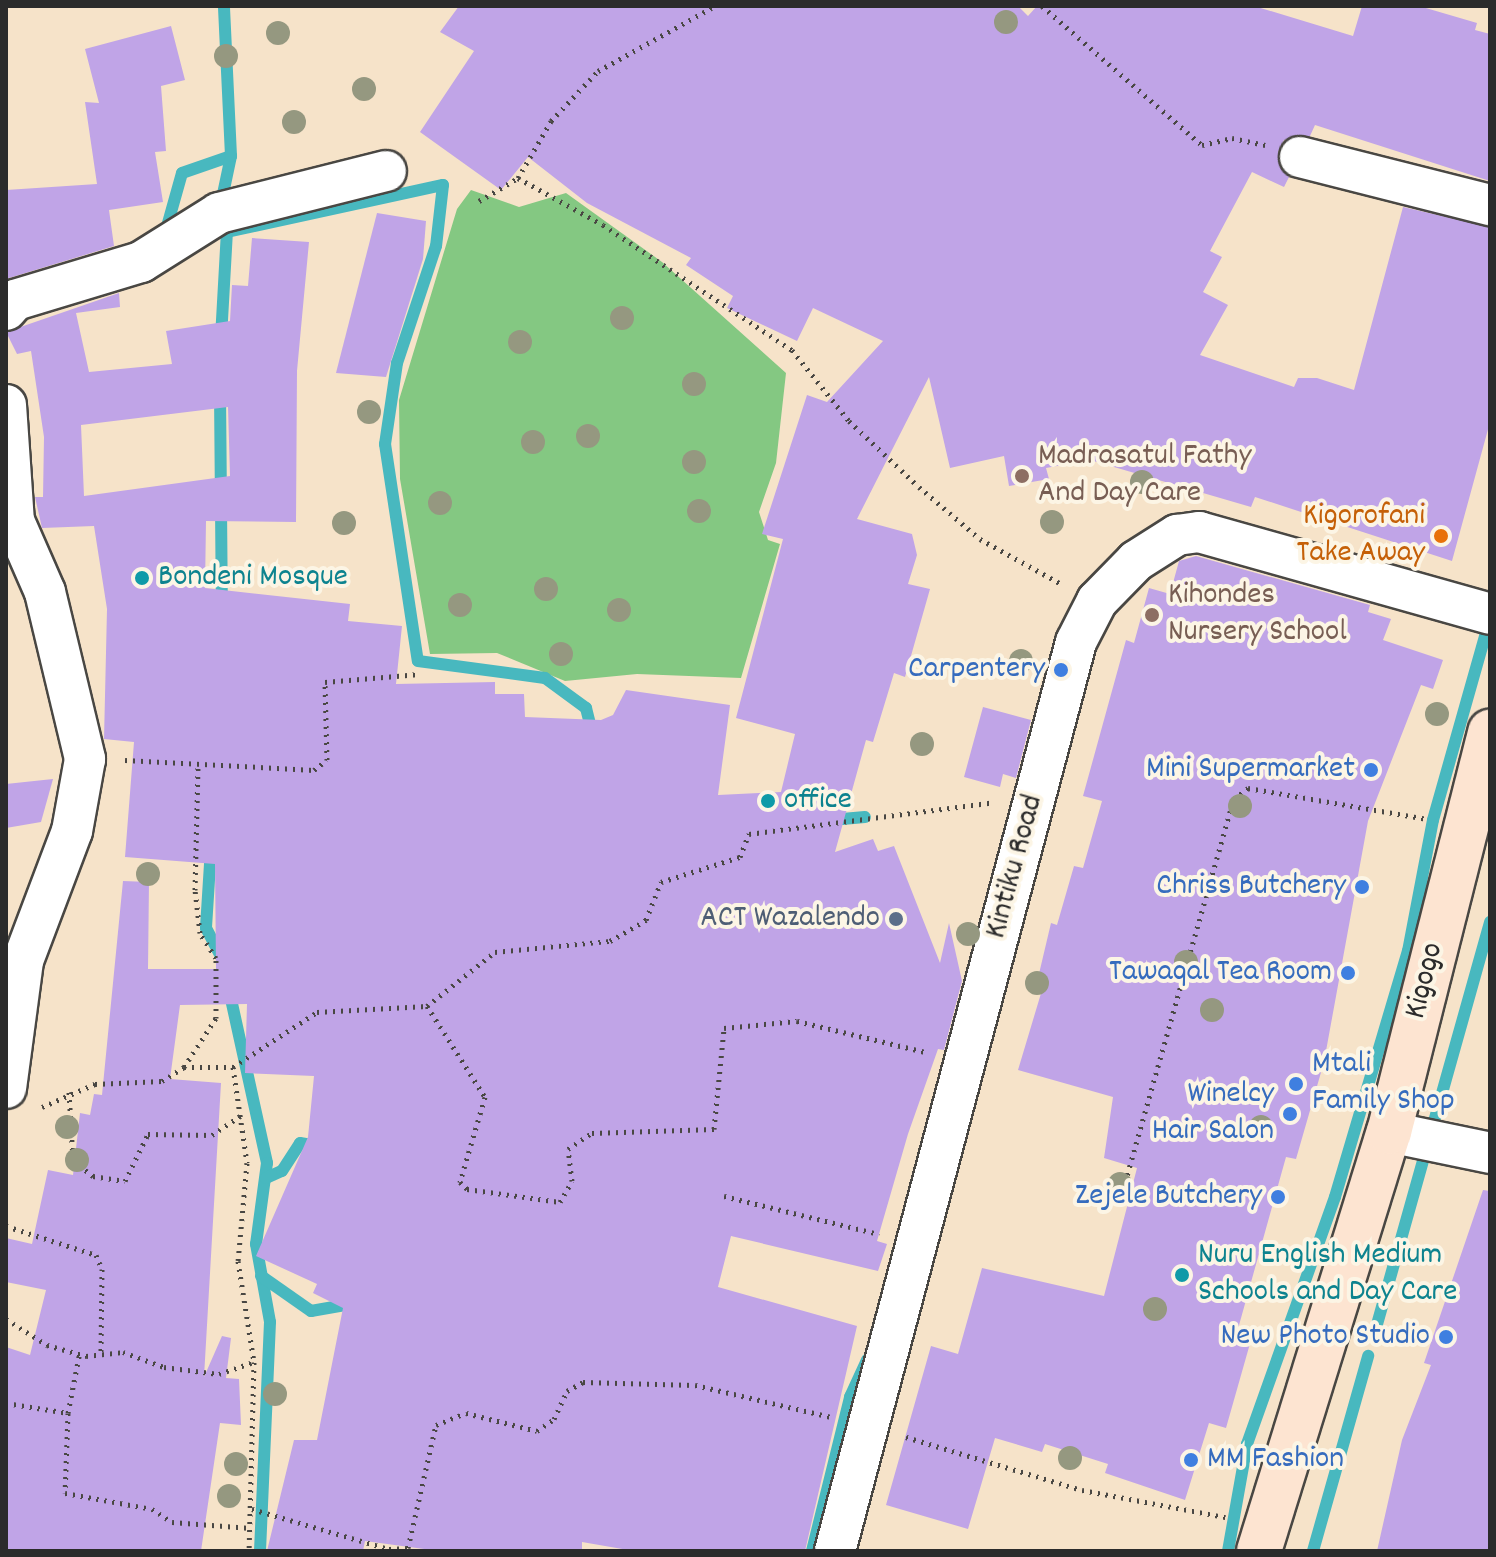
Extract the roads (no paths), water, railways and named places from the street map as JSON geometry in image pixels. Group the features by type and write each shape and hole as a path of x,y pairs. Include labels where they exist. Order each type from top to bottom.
{"main road":[{"name":"Kigogo","path":"1262,1538 1389,1132 1474,808 1490,732"}],"street":[{"path":"1300,157 1490,205"},
{"path":"6,310 15,300 141,262 219,213 386,171"},
{"path":"6,405 14,521 60,643 85,759 72,831 23,961 20,1100"},
{"name":"Kintiku Road","path":"835,1551 919,1244 1076,642 1097,601 1136,561 1177,535 1199,532 1490,614"},
{"path":"1389,1132 1490,1153"}],"waterway":[{"path":"221,338 227,232 219,213 231,156 224,6"},
{"path":"166,230 182,173 231,156"},
{"path":"227,232 443,185 436,246 397,363 385,444 418,661 545,678 586,708 593,736"},
{"path":"220,392 222,606"},
{"path":"1228,1551 1247,1444 1335,1197 1408,951 1433,820 1490,619"},
{"path":"831,820 865,817"},
{"path":"211,848 206,928 225,964"},
{"path":"1376,1328 1490,922"},
{"path":"229,990 267,1163 256,1244 270,1322 260,1551"},
{"path":"266,1178 282,1171 300,1143 318,1146"},
{"path":"261,1276 311,1311 349,1304"},
{"path":"1313,1551 1368,1356"},
{"path":"812,1551 850,1397 867,1360"}],"place":[{"name":"Madrasatul Fathy And Day Care","path":"1022,476"},
{"name":"Kigorofani Take Away","path":"1441,536"},
{"name":"Bondeni Mosque","path":"142,578"},
{"name":"Kihondes Nursery School","path":"1152,615"},
{"name":"Carpentery","path":"1061,670"},
{"name":"Mini Supermarket","path":"1371,770"},
{"name":"office","path":"768,801"},
{"name":"Chriss Butchery","path":"1362,887"},
{"name":"ACT Wazalendo","path":"896,919"},
{"name":"Tawaqal Tea Room","path":"1348,973"},
{"name":"Mtali Family Shop","path":"1296,1084"},
{"name":"Winelcy Hair Salon","path":"1290,1114"},
{"name":"Zejele Butchery","path":"1278,1197"},
{"name":"Nuru English Medium Schools and Day Care","path":"1182,1275"},
{"name":"New Photo Studio","path":"1446,1337"},
{"name":"MM Fashion","path":"1191,1460"}]}
